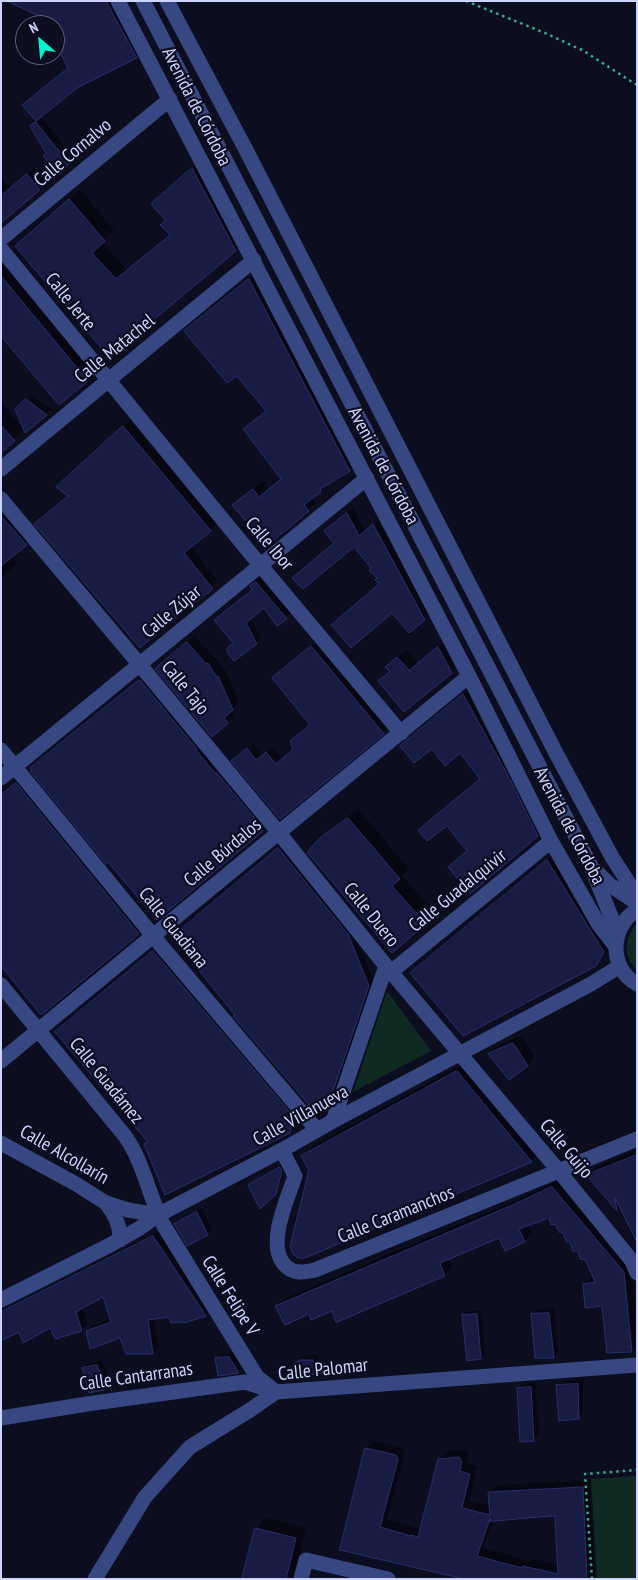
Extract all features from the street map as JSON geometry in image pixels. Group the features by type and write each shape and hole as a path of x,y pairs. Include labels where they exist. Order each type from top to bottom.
{"street":[{"name":"Avenida de Córdoba","path":"118,1 470,676 551,841 599,925 617,941"},
{"name":"Avenida de Córdoba","path":"143,1 590,864 617,941"},
{"name":"Avenida de Córdoba","path":"167,1 245,148 557,755 612,857 630,885 637,891"},
{"name":"Calle Cornalvo","path":"1,239 170,99"},
{"name":"Calle Jerte","path":"1,249 108,380"},
{"name":"Calle Matachel","path":"1,468 254,260"},
{"name":"Calle Ibor","path":"108,380 401,733"},
{"name":"Calle Zújar","path":"1,778 367,478"},
{"name":"Calle Tajo","path":"1,499 279,833"},
{"name":"Calle Búrdalos","path":"1,1061 470,676"},
{"name":"Calle Guadiana","path":"1,750 316,1130"},
{"name":"Calle Duero","path":"279,833 388,969 334,1121"},
{"name":"Calle Guadalquivir","path":"388,969 551,841"},
{"name":"Avenida de Córdoba","path":"590,864 610,885 637,903"},
{"path":"635,985 620,966 617,941 623,923 637,910"},
{"name":"Calle Villanueva","path":"1,1300 120,1240 158,1215 591,984 620,966"},
{"name":"Calle Guijo","path":"388,969 558,1170 632,1261 637,1274"},
{"name":"Calle Guadámez","path":"1,985 135,1150 158,1215"},
{"name":"Calle Caramanchos","path":"282,1150 295,1176 278,1229 277,1244 280,1258 288,1268 302,1273 315,1270 637,1139"},
{"name":"Calle Alcollarín","path":"1,1143 76,1184 106,1203 128,1210 158,1215"},
{"name":"Calle Alcollarín","path":"106,1203 116,1216 120,1228 120,1240"},
{"name":"Calle Felipe V","path":"158,1215 257,1377 276,1392"},
{"name":"Calle Palomar","path":"97,1577 145,1497 190,1447 276,1392 637,1365"},
{"name":"Calle Cantarranas","path":"1,1418 245,1382 276,1392"},
{"path":"301,1579 306,1560 388,1579"}],"path":[{"path":"466,1 582,50 637,85"},
{"path":"592,1579 585,1474 637,1470"}],"green space":[{"path":"637,923 637,971 629,959 627,947 630,935"},
{"path":"387,991 431,1051 353,1092"},
{"path":"637,1476 637,1579 597,1579 591,1479"}],"building":[{"path":"7,1 106,1 137,58 77,88 36,121 22,105 68,68 65,62 65,15 36,15"},
{"path":"36,122 69,164 59,175 43,156 46,153 30,126"},
{"path":"192,168 236,251 109,357 15,246 69,199 105,241 92,253 116,279 170,235 160,225 166,221 151,204"},
{"path":"27,174 40,190 1,223 1,196"},
{"path":"1,276 88,381 59,405 1,336"},
{"path":"249,279 350,471 320,489 321,492 304,505 309,511 267,546 232,505 253,489 259,497 281,479 243,429 266,411 237,376 227,383 184,331"},
{"path":"26,399 47,415 25,433 15,409"},
{"path":"1,425 15,441 1,453"},
{"path":"123,426 211,531 184,553 213,589 192,605 182,592 170,600 179,615 140,648 34,524 68,496 56,487"},
{"path":"347,513 359,536 373,524 425,620 409,633 392,613 351,648 331,625 379,584 375,580 377,578 369,570 371,568 354,547 303,589 292,578 334,543 324,531"},
{"path":"1,516 27,545 1,566"},
{"path":"256,582 287,619 277,626 264,608 246,623 257,644 234,661 227,652 227,648 233,643 214,620 252,590 250,586"},
{"path":"187,642 218,676 233,710 224,718 228,723 212,737 155,669"},
{"path":"311,646 384,734 280,819 231,761 247,748 256,760 266,752 276,764 293,749 290,741 310,725 272,678"},
{"path":"438,647 452,673 404,712 378,681 390,672 385,667 397,657 409,670"},
{"path":"138,681 141,681 215,773 257,821 254,821 263,831 157,920 108,862 106,864 30,771 32,770 30,768"},
{"path":"463,694 511,781 538,836 470,894 448,867 467,851 447,826 427,841 418,830 480,779 460,753 445,766 432,749 414,763 400,746"},
{"path":"16,783 139,934 41,1015 1,966 1,795"},
{"path":"348,818 400,879 392,886 426,924 392,953 307,852 320,838"},
{"path":"278,848 348,934 369,986 329,1103 311,1107 233,1016 235,1015 172,937"},
{"path":"547,860 604,952 596,966 463,1036 410,973"},
{"path":"153,951 294,1117 290,1133 165,1195 144,1144 148,1142 55,1032"},
{"path":"513,1043 528,1066 509,1080 488,1054"},
{"path":"457,1071 532,1162 312,1255 298,1258 293,1254 290,1246 309,1170 301,1156"},
{"path":"637,1155 637,1242 615,1198 617,1211 586,1175"},
{"path":"280,1167 282,1171 276,1194 260,1209 248,1185"},
{"path":"552,1187 624,1272 632,1352 607,1353 602,1306 585,1308 583,1284 595,1282 585,1259 581,1260 577,1250 573,1252 570,1242 567,1242 555,1224 551,1225 549,1218 519,1229 525,1242 505,1251 499,1238 440,1263 445,1276 336,1322 332,1311 311,1320 309,1314 285,1325 275,1306 510,1206"},
{"path":"197,1212 208,1235 187,1246 174,1224"},
{"path":"153,1236 206,1316 184,1323 171,1323 169,1317 148,1320 153,1354 126,1354 120,1338 90,1349 86,1331 111,1322 103,1297 76,1312 82,1331 55,1339 50,1328 23,1343 19,1332 1,1341 1,1312"},
{"path":"549,1313 554,1358 535,1358 531,1314"},
{"path":"477,1314 481,1359 467,1361 462,1315"},
{"path":"229,1357 239,1373 218,1376 215,1358"},
{"path":"301,1360 313,1360 316,1374 302,1375 295,1363"},
{"path":"97,1365 102,1376 104,1390 89,1393 82,1368"},
{"path":"578,1384 579,1419 559,1421 556,1385"},
{"path":"531,1387 534,1441 520,1442 517,1388"},
{"path":"365,1448 396,1455 398,1460 380,1527 411,1536 418,1537 438,1459 459,1457 462,1462 460,1471 470,1474 462,1508 490,1515 488,1492 583,1487 587,1579 464,1579 340,1550","holes":["555,1516 558,1574 523,1566 522,1568 477,1556 490,1519 490,1521"]},
{"path":"255,1528 296,1538 286,1579 242,1579"}]}
